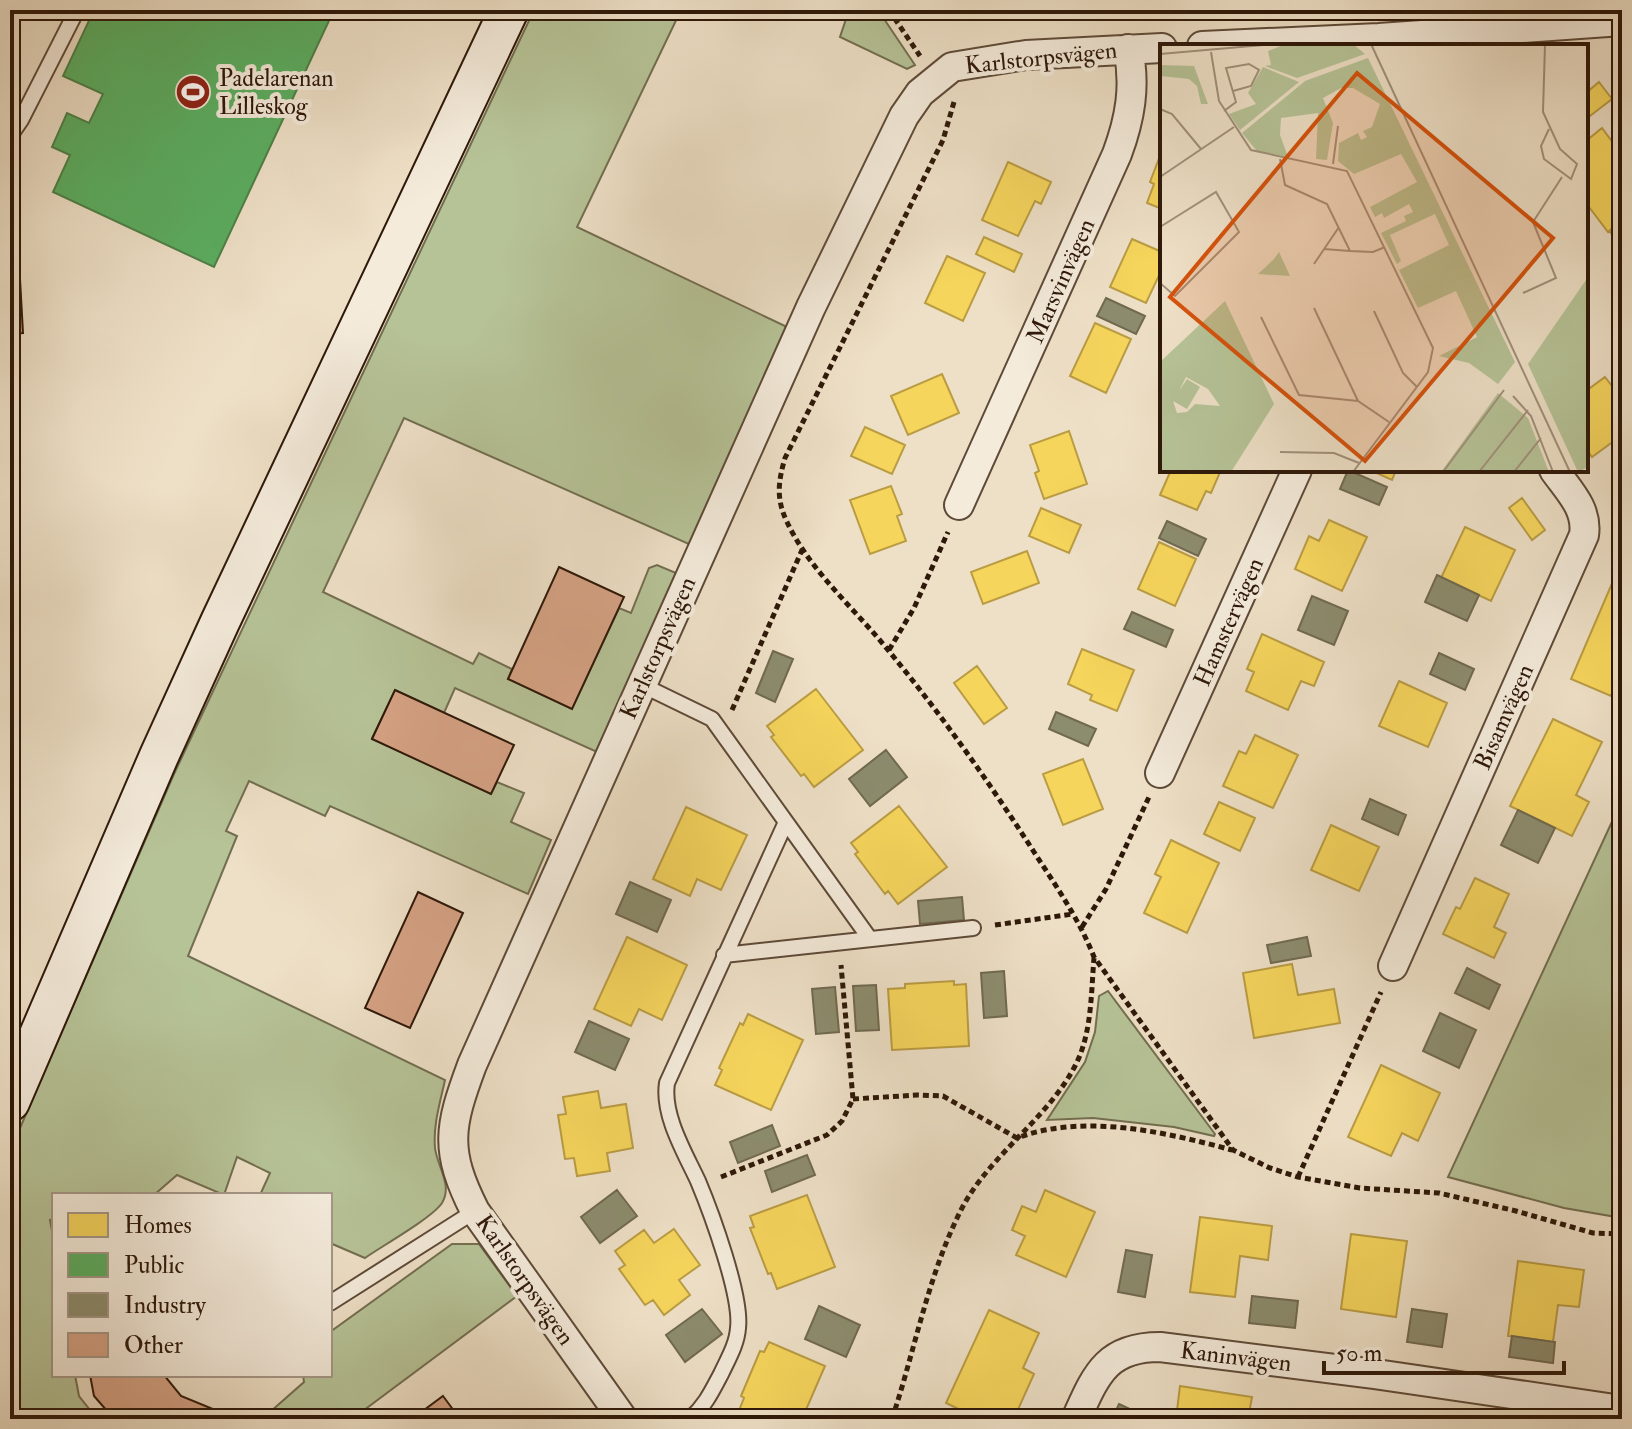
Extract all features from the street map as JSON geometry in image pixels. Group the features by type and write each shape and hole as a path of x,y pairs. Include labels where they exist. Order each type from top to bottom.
{"main road":[{"path":"10,1102 220,622 509,10"}],"street":[{"path":"1290,44 1379,42 1622,21"},
{"name":"Karlstorpsvägen","path":"623,1419 475,1211 456,1170 452,1147 453,1123 472,1065 811,307 898,130 920,93 952,67 975,62 1026,55 1160,48"},
{"name":"Marsvinvägen","path":"959,505 1117,154 1131,103 1133,71 1128,49"},
{"name":"Hamstervägen","path":"1160,773 1296,472"},
{"name":"Bisamvägen","path":"1393,966 1584,535 1586,521 1581,508 1555,472"},
{"name":"Kaninvägen","path":"1076,1419 1090,1387 1106,1363 1118,1354 1137,1347 1148,1347 1375,1374 1608,1408 1615,1412 1617,1419"}],"lane":[{"path":"10,136 77,10"},
{"path":"642,685 712,719 870,939"},
{"path":"690,1419 711,1394 739,1326 734,1290 699,1185 679,1139 665,1090 669,1075 786,822"},
{"path":"724,955 973,928"},
{"path":"332,1302 475,1211"}],"path":[{"path":"889,10 917,53 952,93 954,106 943,140 804,419 778,480 778,497 785,519 802,550 889,650 985,778 1082,927 1094,957 1233,1150"},
{"path":"889,650 914,608 959,505"},
{"path":"722,733 802,550"},
{"path":"1082,927 1106,889 1160,773"},
{"path":"973,928 1073,914"},
{"path":"699,1185 827,1135 846,1116 853,1099 839,944"},
{"path":"892,1419 945,1244 964,1205 1076,1065 1086,1031 1094,957"},
{"path":"1298,1177 1393,966"},
{"path":"853,1099 943,1096 1017,1138"},
{"path":"1017,1138 1039,1129 1074,1126 1169,1135 1233,1150 1270,1168 1298,1177 1360,1188 1439,1193 1593,1233 1622,1234"}],"green space":[{"path":"534,10 681,10 577,227 785,326 786,330 691,545 404,418 323,592 473,664 479,653 512,669 508,679 572,709 619,608 631,613 649,568 657,565 676,573 597,752 455,688 444,713 395,690 372,738 491,794 497,782 524,793 511,822 551,840 528,894 330,806 325,816 249,781 226,831 237,836 188,956 445,1080 435,1139 436,1155 446,1189 442,1203 406,1232 365,1258 332,1244 332,1193 261,1193 270,1173 237,1157 225,1193 177,1175 156,1193 52,1193 52,1377 75,1377 79,1396 97,1419 10,1419 10,1151 174,774"},
{"path":"841,10 878,10 915,65 907,69 840,37 848,13"},
{"path":"1622,800 1622,1218 1564,1208 1448,1177"},
{"path":"1108,991 1214,1136 1174,1127 1093,1118 1047,1120 1085,1062 1095,1032 1099,996"},
{"path":"452,1244 479,1244 517,1296 352,1419 262,1419 304,1382 303,1377 332,1377 332,1331"}],"building: Homes":[{"path":"1599,82 1612,99 1588,117 1588,91"},
{"path":"1602,128 1614,144 1618,141 1622,147 1622,221 1608,232 1588,206 1588,139"},
{"path":"1160,156 1160,208 1147,203 1154,184 1150,182"},
{"path":"1008,162 1051,182 1041,204 1035,201 1018,236 982,220"},
{"path":"1622,221 1622,246 1609,231"},
{"path":"984,237 1022,254 1014,272 976,254"},
{"path":"1132,239 1160,251 1160,273 1146,303 1110,287"},
{"path":"947,256 985,273 963,321 925,303"},
{"path":"1095,323 1131,339 1106,393 1070,376"},
{"path":"942,374 959,413 908,435 891,396"},
{"path":"1605,377 1622,399 1622,435 1592,457 1588,452 1588,390"},
{"path":"865,427 905,445 892,474 851,456"},
{"path":"1069,431 1087,484 1044,499 1030,445"},
{"path":"1170,472 1220,472 1211,493 1206,491 1197,510 1160,495"},
{"path":"1374,472 1395,472 1392,480"},
{"path":"891,486 902,514 897,516 906,541 870,554 850,500"},
{"path":"1522,498 1545,530 1532,540 1509,508"},
{"path":"1041,508 1081,525 1069,553 1029,536"},
{"path":"1329,520 1367,537 1342,591 1295,569 1309,536 1319,541"},
{"path":"1465,527 1515,550 1491,601 1441,578"},
{"path":"1159,542 1196,559 1175,606 1138,589"},
{"path":"1027,551 1039,583 983,604 971,572"},
{"path":"1613,581 1622,585 1622,671 1611,696 1571,679"},
{"path":"1262,634 1324,662 1314,686 1301,681 1288,710 1246,691 1254,672 1247,669"},
{"path":"1082,649 1134,670 1117,711 1090,700 1092,695 1068,684"},
{"path":"977,666 1007,708 984,724 954,683"},
{"path":"1399,681 1447,703 1428,747 1379,726"},
{"path":"816,689 863,750 814,787 804,774 801,776 771,737 774,735 767,726"},
{"path":"1553,719 1602,742 1576,795 1589,802 1572,836 1510,806"},
{"path":"1255,735 1298,755 1273,808 1223,786 1239,751 1246,754"},
{"path":"1083,759 1103,809 1063,825 1043,774"},
{"path":"1219,802 1255,818 1240,851 1204,834"},
{"path":"899,806 947,867 898,904 888,891 885,894 855,854 858,852 851,843"},
{"path":"686,807 747,835 721,890 697,879 690,896 653,879"},
{"path":"1331,825 1379,847 1359,891 1311,870"},
{"path":"1171,840 1219,863 1187,933 1144,913 1161,877 1155,874"},
{"path":"1475,878 1509,894 1494,927 1506,933 1494,958 1443,934"},
{"path":"627,937 687,965 662,1020 639,1009 631,1026 594,1009"},
{"path":"1292,964 1298,995 1334,989 1340,1023 1254,1038 1243,973"},
{"path":"954,981 954,985 966,984 969,1046 892,1050 888,989 905,988 905,984"},
{"path":"748,1014 803,1040 771,1110 715,1085 722,1070 719,1068 740,1023 743,1025"},
{"path":"1381,1065 1440,1093 1418,1141 1402,1133 1391,1156 1348,1137"},
{"path":"598,1091 601,1108 626,1104 633,1148 607,1153 610,1171 577,1176 574,1158 565,1159 558,1115 566,1114 563,1097"},
{"path":"1045,1190 1095,1212 1066,1277 1016,1255 1025,1236 1012,1230 1022,1206 1036,1212"},
{"path":"807,1195 835,1267 777,1289 750,1228 754,1227 750,1216"},
{"path":"1200,1217 1272,1226 1268,1260 1240,1256 1235,1297 1190,1292"},
{"path":"674,1229 700,1265 679,1280 690,1295 664,1315 653,1300 645,1305 619,1269 625,1265 615,1251 644,1230 654,1243"},
{"path":"1351,1234 1407,1241 1396,1317 1341,1309"},
{"path":"1518,1261 1584,1270 1579,1307 1558,1305 1553,1342 1508,1336"},
{"path":"989,1310 1039,1333 1023,1368 1034,1374 1016,1414 1004,1409 1000,1419 979,1419 946,1403"},
{"path":"769,1342 825,1366 802,1419 751,1419 738,1413 744,1398 741,1396 760,1351 764,1352"},
{"path":"1180,1386 1252,1397 1248,1419 1176,1419"},
{"path":"1344,1410 1403,1419 1343,1419"}],"building: Public":[{"path":"94,10 334,10 214,267 53,192 70,155 52,147 67,113 89,123 103,94 63,76"}],"building: Industry":[{"path":"1106,298 1145,316 1136,334 1097,316"},
{"path":"1347,472 1387,487 1379,505 1340,489"},
{"path":"1167,521 1206,539 1198,556 1159,538"},
{"path":"1437,575 1479,595 1467,621 1425,602"},
{"path":"1312,596 1348,611 1334,645 1298,630"},
{"path":"1132,612 1173,630 1166,647 1124,629"},
{"path":"773,651 793,659 775,702 756,693"},
{"path":"1439,653 1474,669 1465,690 1430,674"},
{"path":"1056,712 1096,729 1088,746 1049,729"},
{"path":"886,750 907,777 870,806 849,779"},
{"path":"1370,799 1406,815 1398,835 1362,819"},
{"path":"1518,810 1555,828 1538,863 1501,845"},
{"path":"630,882 671,900 657,932 616,914"},
{"path":"962,897 964,920 920,924 918,901"},
{"path":"1307,937 1311,956 1271,963 1267,945"},
{"path":"1467,968 1500,985 1489,1009 1455,993"},
{"path":"1004,971 1007,1016 984,1018 981,973"},
{"path":"876,985 879,1030 856,1031 853,986"},
{"path":"835,987 839,1032 816,1034 812,989"},
{"path":"1440,1013 1476,1030 1459,1068 1423,1051"},
{"path":"589,1021 629,1039 615,1070 575,1052"},
{"path":"772,1125 780,1146 738,1163 730,1142"},
{"path":"807,1155 815,1175 772,1192 765,1171"},
{"path":"617,1190 637,1216 600,1243 581,1217"},
{"path":"1126,1250 1152,1255 1145,1297 1118,1292"},
{"path":"1252,1296 1298,1301 1295,1328 1249,1323"},
{"path":"819,1306 860,1325 846,1357 805,1339"},
{"path":"702,1309 722,1334 685,1362 666,1335"},
{"path":"1412,1309 1447,1314 1442,1347 1407,1342"},
{"path":"1512,1336 1555,1342 1553,1363 1509,1357"},
{"path":"1119,1404 1151,1419 1112,1419"}],"building: Other":[{"path":"19,261 23,333 10,334 10,262"},
{"path":"10,357 13,433 10,433"},
{"path":"559,567 624,597 572,709 508,679"},
{"path":"395,690 514,745 491,794 372,739"},
{"path":"418,892 463,913 410,1028 365,1008"},
{"path":"90,1377 166,1377 181,1396 237,1419 114,1419 94,1396"},
{"path":"443,1396 460,1419 412,1419"}],"place":[{"name":"Padelarenan Lilleskog","path":"193,92"}]}
